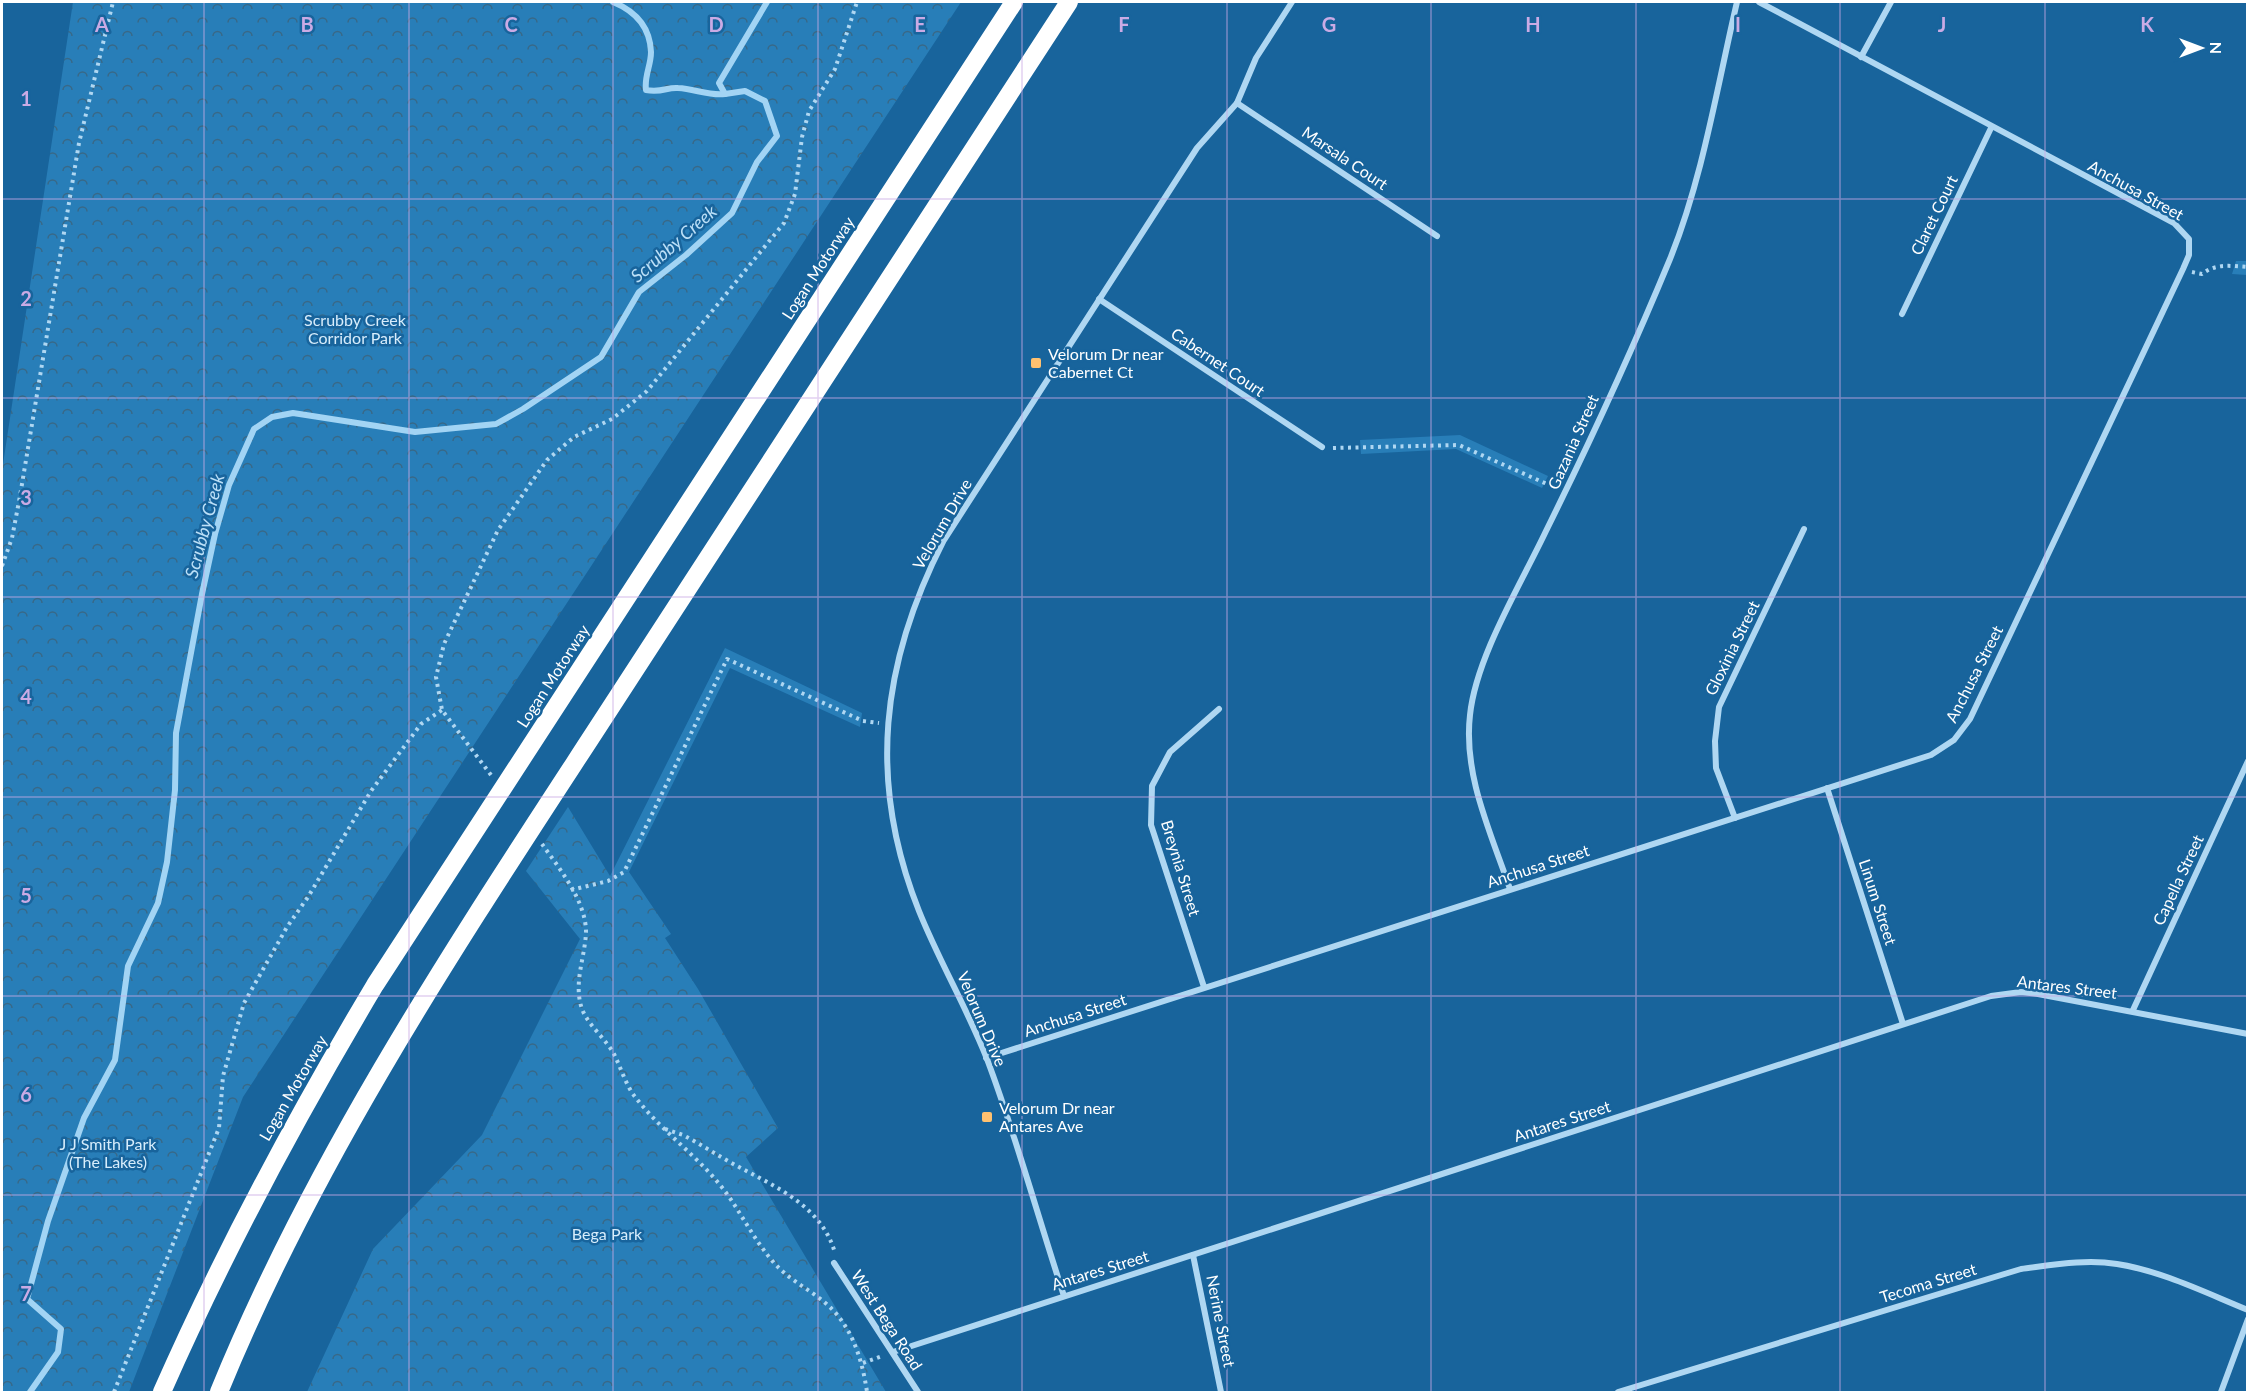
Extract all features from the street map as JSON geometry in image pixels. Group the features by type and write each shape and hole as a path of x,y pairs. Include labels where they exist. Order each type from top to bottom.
{"highway":[{"name":"Logan Motorway","path":"162,1392 230,1244 319,1079 375,985 1014,2"},
{"path":"219,1392 268,1283 333,1155 425,997 516,853 1069,2"}],"street":[{"name":"Velorum Drive","path":"1064,1296 986,1058 919,911 907,878 892,813 887,756 891,693 904,631 944,540 1197,148 1237,103 1256,58 1292,2"},
{"name":"Gazania Street","path":"1510,889 1473,780 1469,749 1470,714 1478,680 1493,640 1565,492 1670,257 1691,195 1737,2"},
{"name":"Anchusa Street","path":"986,1058 1932,755 1954,740 1970,719 2183,269 2189,255 2189,239 2174,223 1991,128 1759,2"},
{"path":"1861,57 1891,2"},
{"name":"Marsala Court","path":"1237,103 1437,236"},
{"name":"Claret Court","path":"1902,314 1991,128"},
{"name":"Cabernet Court","path":"1099,299 1322,447"},
{"name":"Gloxinia Street","path":"1735,818 1716,768 1715,741 1719,707 1804,529"},
{"name":"Breynia Street","path":"1204,987 1150,825 1152,786 1170,752 1219,709"},
{"name":"Capella Street","path":"2133,1010 2247,761"},
{"name":"Linum Street","path":"1827,788 1903,1024"},
{"name":"Antares Street","path":"893,1352 1991,996 2021,992 2133,1010 2247,1034"},
{"name":"Nerine Street","path":"1193,1256 1221,1392"},
{"name":"West Bega Road","path":"834,1263 918,1392"},
{"name":"Tecoma Street","path":"1618,1392 2021,1269 2057,1264 2117,1264 2158,1275 2247,1310"},
{"path":"2221,1392 2247,1319"}],"path":[{"path":"2,566 12,538 20,496 79,143 113,2"},
{"path":"114,1392 219,1128 223,1076 244,1003 287,927 308,897 371,791 421,724 442,710 436,677 444,644 498,530 547,460 574,437 612,419 647,391 736,285 784,223 795,194 802,136 809,111 835,69 857,2"},
{"path":"2183,269 2202,274 2210,268 2220,266 2247,267"},
{"path":"1322,447 1343,449 1459,445 1565,492"},
{"path":"571,890 608,881 624,872 727,659 863,721 888,724"},
{"path":"560,870 581,909 586,931 578,982 582,1010 613,1052 633,1096 727,1194 760,1247 781,1270 825,1303 844,1323 863,1363 867,1392"},
{"path":"662,1128 683,1135 788,1193 812,1214 827,1233 835,1252 834,1263"},
{"path":"863,1363 893,1352"}],"green space":[{"name":"Scrubby Creek Corridor Park","path":"73,2 961,2 243,1097 129,1392 2,1392 2,471"},
{"path":"2236,261 2247,261 2247,275 2232,274"},
{"path":"1460,435 1548,476 1542,488 1456,449 1361,454 1360,440"},
{"path":"725,648 862,713 860,727 730,668 629,872 610,876"},
{"name":"Bega Park","path":"568,807 610,876 629,872 671,934 665,938 698,989 778,1128 746,1157 886,1392 307,1392 373,1249 482,1135 580,939 526,871"}],"waterway":[{"path":"613,2 634,15 648,35 651,52 646,90 678,88 725,94"},
{"name":"Scrubby Creek","path":"30,1392 58,1352 61,1329 27,1299 48,1221 84,1118 115,1060 128,966 158,903 167,862 175,790 176,733 202,594 215,534 229,485 254,429 272,417 293,413 415,432 496,424 523,409 601,357 639,292 686,255 732,213 757,162 777,136 765,101 745,91 725,94 719,83 767,2"}],"place":[{"name":"Velorum Dr near Cabernet Ct","path":"1036,363"},
{"name":"Velorum Dr near Antares Ave","path":"987,1117"}],"park label":[{"name":"J J Smith Park (The Lakes)","path":"108,1153"}]}
